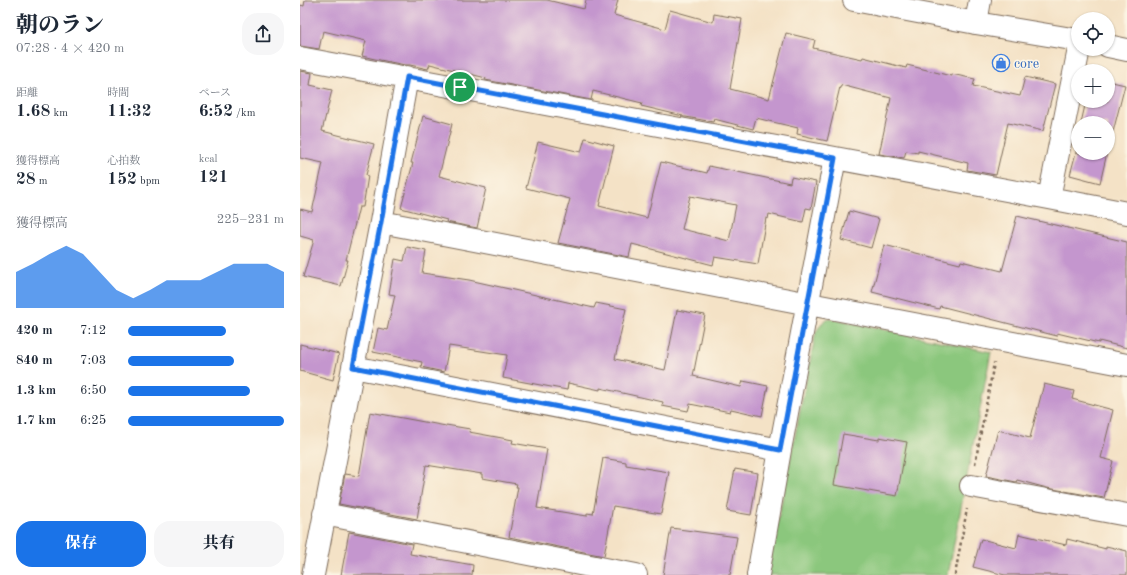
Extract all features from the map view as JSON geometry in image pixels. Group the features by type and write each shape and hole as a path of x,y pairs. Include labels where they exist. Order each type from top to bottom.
{"street":[{"path":"854,0 1071,39"},
{"path":"976,23 980,0"},
{"path":"1115,47 1127,50"},
{"path":"1049,198 1078,56"},
{"path":"300,58 1127,213"},
{"path":"313,575 381,222 407,77"},
{"path":"758,575 835,158"},
{"path":"381,222 1127,365"},
{"path":"353,367 780,450"},
{"path":"971,486 1127,516"},
{"path":"324,514 636,575"}],"path":[{"path":"955,575 998,341"}],"green space":[{"path":"827,319 835,319 991,352 948,575 767,575 816,332 821,324"}],"building":[{"path":"305,0 547,0 584,9 586,0 618,0 614,15 665,29 670,10 713,22 714,14 742,19 730,89 769,99 786,33 815,40 813,48 862,59 863,57 906,68 907,65 951,76 951,74 975,79 973,86 1020,96 1025,77 1055,84 1043,131 1008,123 996,175 967,170 968,163 918,151 918,153 906,151 904,158 879,154 891,98 841,85 827,141 797,134 798,128 756,118 753,129 714,119 713,122 683,117 641,106 642,103 593,91 591,100 485,80 486,78 430,64 428,69 375,59 362,56 366,41 323,31 319,49 300,46 300,5 304,6"},
{"path":"300,71 312,73 310,85 332,90 322,131 374,144 366,175 368,176 363,207 359,207 341,286 303,277 314,240 300,236 300,209 312,212 323,163 300,158"},
{"path":"1115,83 1125,85 1115,124 1115,116 1083,116 1084,108 1115,108"},
{"path":"423,116 452,124 439,176 486,188 477,228 446,222 447,220 401,208 413,163 411,163"},
{"path":"585,138 614,146 599,206 647,218 661,162 707,173 709,166 790,183 791,177 816,182 811,209 806,208 803,222 769,214 768,219 766,218 758,264 715,257 713,265 632,244 629,257 558,243 570,199 526,188 538,142 581,152","holes":["690,196 736,205 729,241 682,229"]},
{"path":"1074,160 1105,160 1100,183 1070,175"},
{"path":"849,211 879,219 871,248 841,240"},
{"path":"1017,216 1127,242 1127,348 1057,333 1057,336 940,306 939,309 872,292 884,245 960,264 961,261 1002,271"},
{"path":"407,247 426,251 422,273 469,280 594,308 596,303 626,309 615,359 665,370 677,310 705,315 693,376 741,387 743,381 768,386 762,416 731,409 730,412 690,404 688,411 662,406 663,402 600,388 600,390 568,383 567,390 503,378 507,355 449,346 444,372 421,367 422,362 373,352 378,328 387,330 395,295 389,294 395,259 404,261"},
{"path":"300,344 339,354 333,380 300,371"},
{"path":"1044,384 1074,391 1072,399 1113,410 1101,458 1113,461 1104,498 1047,488 1017,480 1016,482 986,476 998,430 1030,438"},
{"path":"370,412 470,429 469,432 513,440 512,443 547,449 537,508 587,516 587,513 593,514 603,458 626,462 626,465 669,472 661,514 613,506 604,556 509,537 518,487 516,487 517,484 482,478 482,474 426,465 417,519 339,504 345,474 359,476"},
{"path":"843,434 879,440 879,437 907,442 897,496 834,485"},
{"path":"735,469 758,473 751,515 727,511"},
{"path":"671,528 737,537 730,575 663,575"},
{"path":"349,532 412,544 410,554 473,565 472,575 341,575"},
{"path":"1019,534 1066,545 1067,539 1106,549 1106,546 1127,551 1127,575 1005,575 973,567 981,539 1016,548"}],"place":[{"name":"core","path":"1001,63"}],"route":[{"path":"407,77 460,87 835,158 780,450 353,367 407,77"}]}
